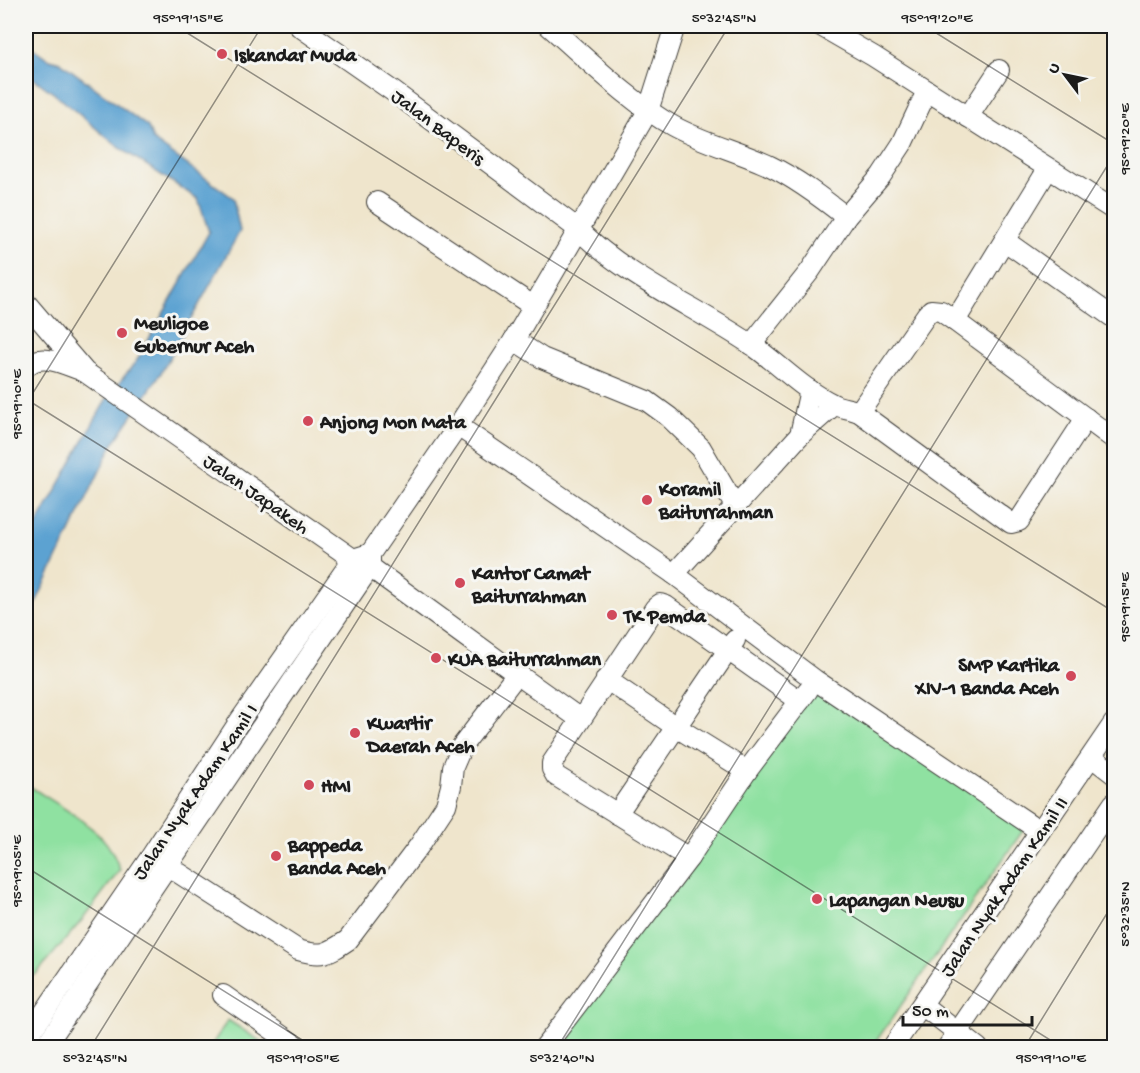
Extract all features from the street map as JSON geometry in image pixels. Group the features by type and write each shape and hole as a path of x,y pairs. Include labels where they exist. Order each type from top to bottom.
{"street":[{"name":"Jalan Baperis","path":"299,26 394,92 578,229 594,245 660,290 752,345 810,390 834,405 859,412"},
{"path":"549,26 648,111 709,143 739,152 772,167 846,217"},
{"name":"Jalan Nyak Adam Kamil I","path":"44,1047 168,866 364,560 458,426 514,340 648,111 675,26"},
{"path":"821,26 1114,210"},
{"path":"968,117 999,70"},
{"path":"752,345 810,272 846,217 880,176 902,144 927,91"},
{"path":"955,321 1048,169"},
{"path":"377,202 533,306"},
{"path":"1005,241 1114,318"},
{"path":"26,303 85,372"},
{"path":"1086,418 1019,521 1011,523 859,412 927,314 931,310 937,310 955,321 1086,418 1114,439"},
{"path":"514,340 542,358 647,400 678,425 701,448 735,506"},
{"path":"26,368 30,362 42,358 85,372"},
{"name":"Jalan Japakeh","path":"85,372 364,560 580,719"},
{"path":"800,435 810,390"},
{"path":"674,574 800,435 834,405"},
{"path":"458,426 674,574 815,680 1040,831"},
{"name":"Jalan Nyak Adam Kamil I","path":"26,1039 144,867 241,719 364,560"},
{"path":"689,858 556,776 552,769 552,763 580,719 655,608 660,604 729,649 800,701"},
{"path":"617,814 744,627"},
{"path":"168,866 298,950 316,955 332,950 348,940 419,846 446,805 453,767 462,746 517,674"},
{"path":"606,679 676,727 747,771"},
{"path":"544,1047 689,858 747,771 815,680"},
{"name":"Jalan Nyak Adam Kamil II","path":"892,1047 1114,723"},
{"path":"1092,757 1114,774"},
{"path":"953,1040 1114,804"},
{"path":"223,995 299,1047"},
{"path":"922,1005 953,1040 978,1047"}],"green space":[{"name":"Lapangan Neusu","path":"818,676 1027,825 872,1047 545,1048"},
{"path":"26,784 66,809 102,838 115,857 120,870 83,919 36,974 26,976"},
{"path":"228,1020 269,1047 211,1046"}],"water":[{"path":"26,43 47,58 60,62 148,127 153,140 233,198 240,231 161,373 113,444 26,623 26,544 106,400 137,360 209,232 198,199 117,146 26,73"}],"place":[{"name":"Iskandar Muda","path":"222,54"},
{"name":"Meuligoe Gubernur Aceh","path":"122,333"},
{"name":"Anjong Mon Mata","path":"308,421"},
{"name":"Koramil Baiturrahman","path":"647,500"},
{"name":"Kantor Camat Baiturrahman","path":"460,583"},
{"name":"TK Pemda","path":"612,615"},
{"name":"KUA Baiturrahman","path":"436,658"},
{"name":"SMP Kartika XIV-1 Banda Aceh","path":"1071,676"},
{"name":"Kwartir Daerah Aceh","path":"355,733"},
{"name":"HMI","path":"309,785"},
{"name":"Bappeda Banda Aceh","path":"276,856"},
{"name":"Lapangan Neusu","path":"817,899"}]}
